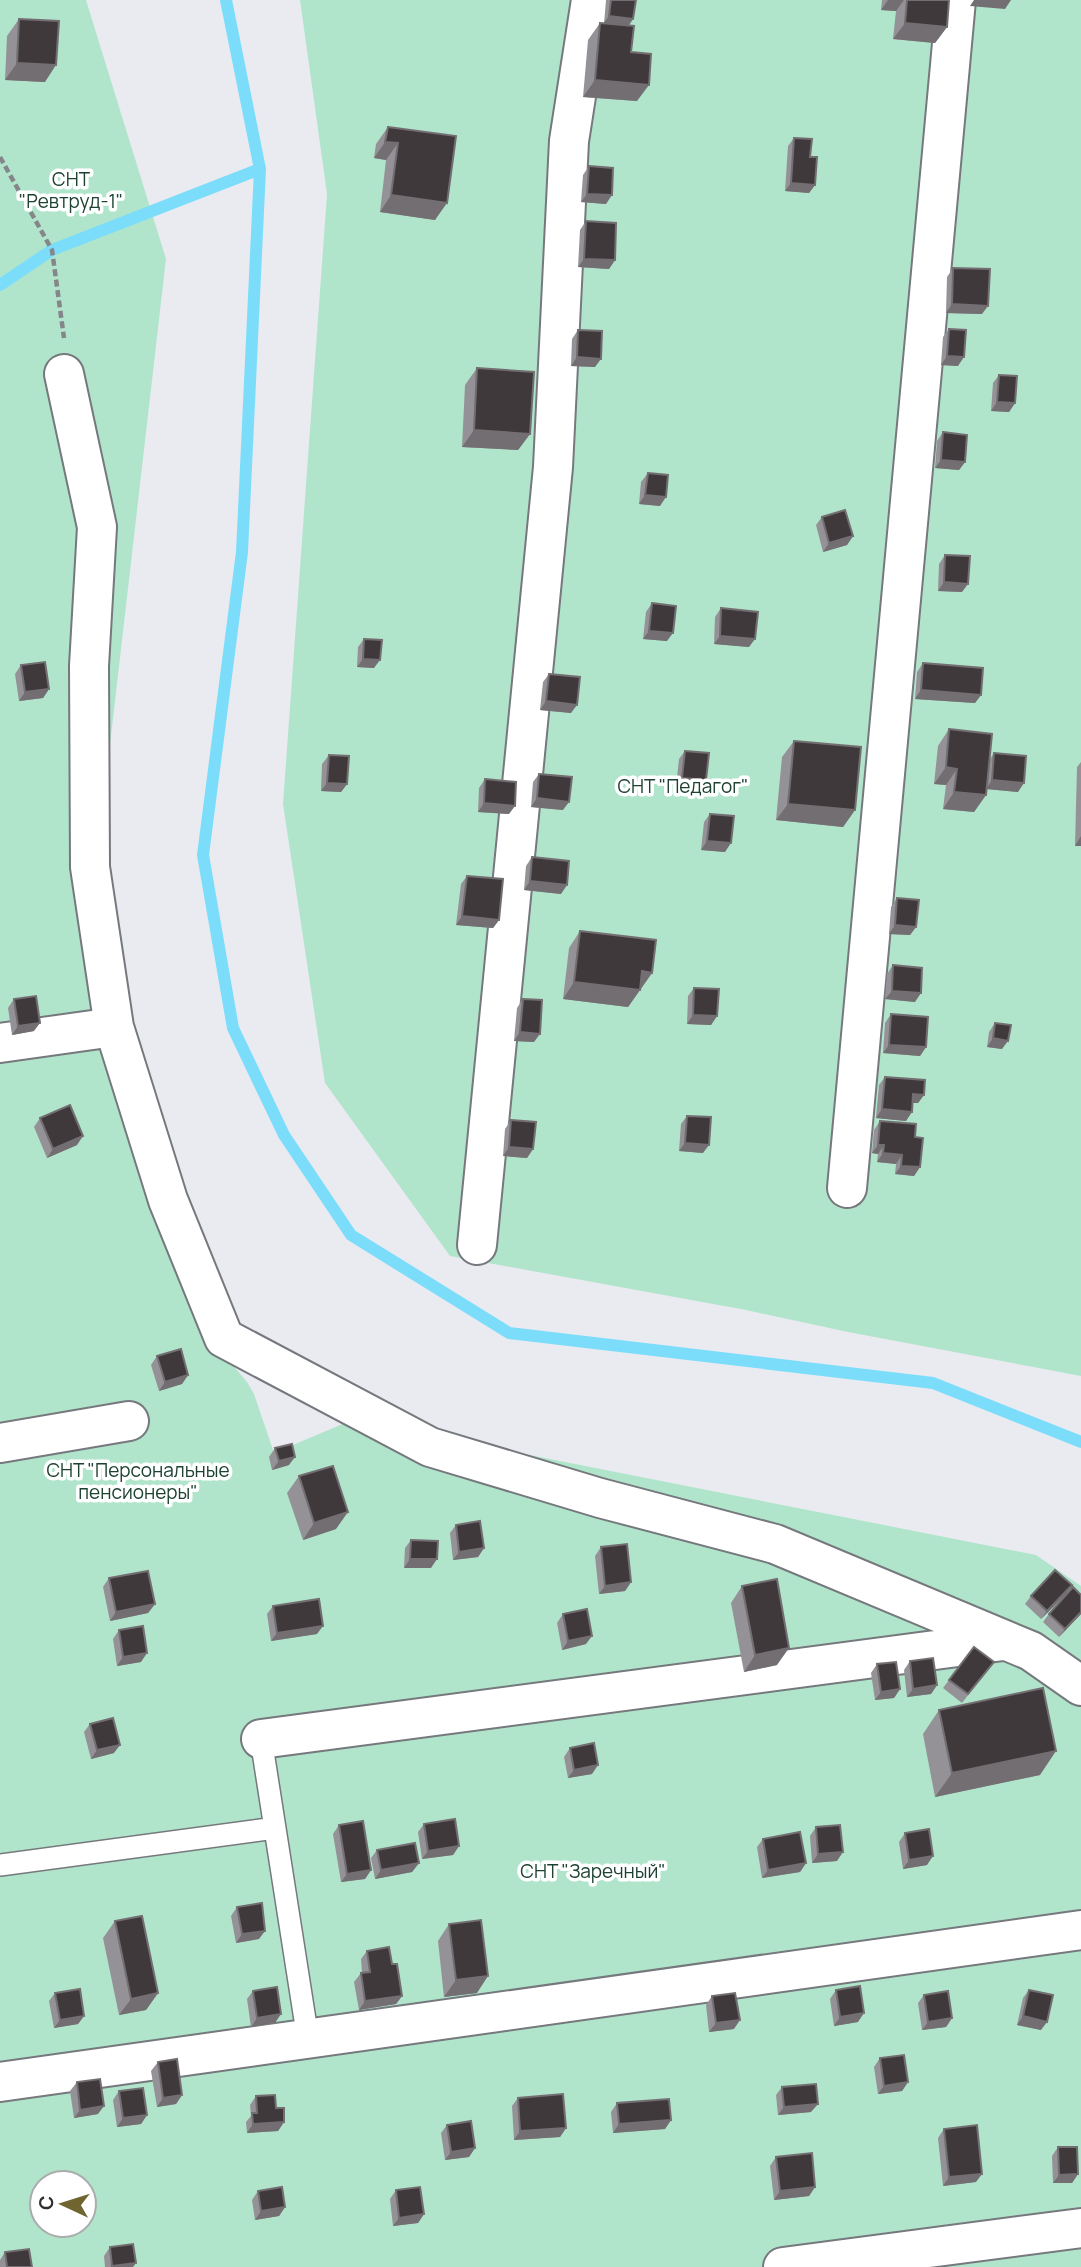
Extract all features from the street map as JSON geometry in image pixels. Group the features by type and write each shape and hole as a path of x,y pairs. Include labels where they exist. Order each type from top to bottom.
{"street":[{"path":"477,1245 553,467 569,141 591,0"},
{"path":"847,1188 956,0"},
{"path":"64,374 97,527 89,666 90,867 114,1027 168,1200 224,1338 430,1447 600,1498 775,1544 1031,1651 1081,1686"},
{"path":"0,1043 114,1027"},
{"path":"0,1443 129,1421"},
{"path":"261,1739 1005,1641"},
{"path":"0,2082 1081,1930"},
{"path":"783,2267 1081,2228"}],"lane":[{"path":"261,1739 308,2039"},
{"path":"0,1865 275,1828"}],"path":[{"path":"0,157 52,250 64,324 64,374"}],"green space":[{"name":"СНТ \"Заречный\"","path":"0,0 86,0 166,259 102,814 85,818 203,1330 254,1394 274,1453 352,1420 1036,1555 1081,1586 1081,2267 0,2267"},
{"name":"СНТ \"Педагог\"","path":"300,0 1081,0 1081,1376 746,1310 450,1256 325,1083 283,804 327,194"}],"building":[{"path":"611,0 636,0 633,19 609,16"},
{"path":"907,0 949,0 947,27 905,23"},
{"path":"19,19 59,21 56,65 17,63"},
{"path":"600,23 634,26 631,52 651,54 649,85 595,80"},
{"path":"388,127 456,136 447,203 391,195 398,143 385,142"},
{"path":"794,138 812,139 810,157 817,157 815,185 791,183"},
{"path":"589,166 613,168 612,195 587,194"},
{"path":"586,221 616,223 615,260 584,259"},
{"path":"953,268 990,269 988,306 952,304"},
{"path":"949,329 966,330 964,357 947,356"},
{"path":"578,330 602,331 601,359 577,357"},
{"path":"477,368 534,372 530,434 474,430"},
{"path":"999,375 1017,376 1015,403 997,402"},
{"path":"943,432 967,435 965,462 941,460"},
{"path":"648,473 668,475 666,497 645,495"},
{"path":"845,510 853,536 829,543 822,517"},
{"path":"945,555 970,556 968,584 944,582"},
{"path":"652,603 676,606 673,633 649,631"},
{"path":"721,608 758,612 755,639 720,636"},
{"path":"364,639 382,640 380,660 363,659"},
{"path":"45,662 49,689 25,692 21,665"},
{"path":"923,663 983,668 981,695 921,690"},
{"path":"549,674 580,677 577,705 546,701"},
{"path":"949,729 992,734 986,795 954,792 957,769 946,767"},
{"path":"794,741 861,747 855,810 788,804"},
{"path":"685,751 709,753 706,780 682,778"},
{"path":"994,753 1026,756 1024,783 992,780"},
{"path":"329,755 349,756 347,784 327,783"},
{"path":"539,774 572,777 569,802 537,798"},
{"path":"485,779 516,782 515,806 484,803"},
{"path":"710,814 734,816 731,843 707,841"},
{"path":"532,857 569,861 567,885 530,881"},
{"path":"467,876 503,879 499,920 462,916"},
{"path":"897,898 919,900 916,927 895,925"},
{"path":"580,931 656,940 652,973 642,971 640,990 574,982"},
{"path":"893,965 922,968 921,993 892,991"},
{"path":"694,988 719,989 717,1016 693,1015"},
{"path":"36,996 40,1023 18,1026 14,999"},
{"path":"523,999 542,1000 540,1034 520,1032"},
{"path":"891,1014 928,1017 926,1047 889,1045"},
{"path":"995,1023 1011,1025 1008,1041 993,1038"},
{"path":"885,1077 925,1080 924,1095 913,1094 912,1112 882,1109"},
{"path":"70,1105 83,1136 53,1149 40,1118"},
{"path":"687,1116 711,1117 709,1145 685,1143"},
{"path":"511,1120 536,1122 533,1149 509,1147"},
{"path":"880,1121 916,1124 915,1137 923,1138 920,1167 901,1166 902,1155 883,1153 884,1145 878,1145"},
{"path":"181,1349 188,1375 165,1382 157,1356"},
{"path":"292,1444 295,1457 279,1461 275,1448"},
{"path":"333,1466 348,1512 314,1523 299,1476"},
{"path":"480,1521 484,1548 459,1552 456,1525"},
{"path":"411,1540 438,1541 437,1559 410,1559"},
{"path":"627,1544 631,1582 605,1586 601,1547"},
{"path":"1055,1570 1072,1585 1047,1611 1031,1596"},
{"path":"148,1571 155,1604 116,1612 109,1578"},
{"path":"777,1579 789,1648 755,1655 742,1586"},
{"path":"1073,1587 1081,1595 1081,1612 1065,1629 1049,1614"},
{"path":"319,1599 323,1626 277,1633 273,1606"},
{"path":"587,1609 592,1636 568,1641 563,1614"},
{"path":"143,1626 147,1653 123,1657 119,1630"},
{"path":"974,1647 994,1662 968,1694 949,1680"},
{"path":"933,1658 937,1685 913,1689 910,1661"},
{"path":"896,1662 900,1689 881,1692 877,1664"},
{"path":"1043,1688 1056,1751 952,1773 939,1710"},
{"path":"113,1718 120,1745 97,1750 90,1724"},
{"path":"594,1743 598,1765 574,1770 570,1748"},
{"path":"455,1819 459,1846 428,1851 424,1824"},
{"path":"363,1821 371,1870 347,1874 339,1825"},
{"path":"840,1825 843,1852 818,1854 816,1827"},
{"path":"929,1829 933,1856 909,1860 905,1833"},
{"path":"800,1832 806,1863 768,1870 763,1839"},
{"path":"415,1843 419,1863 381,1870 377,1850"},
{"path":"262,1903 265,1931 242,1934 237,1907"},
{"path":"142,1916 158,1993 131,1999 115,1921"},
{"path":"481,1920 488,1976 456,1980 449,1924"},
{"path":"389,1947 392,1964 397,1964 402,1996 365,2001 361,1973 370,1972 367,1951"},
{"path":"860,1986 864,2013 840,2017 836,1990"},
{"path":"277,1987 281,2014 257,2018 253,1991"},
{"path":"80,1989 84,2016 60,2020 55,1993"},
{"path":"1029,1990 1053,1995 1047,2022 1023,2016"},
{"path":"948,1991 952,2018 928,2022 924,1995"},
{"path":"735,1993 740,2020 716,2023 712,1996"},
{"path":"904,2055 908,2082 884,2086 880,2058"},
{"path":"177,2059 182,2095 163,2098 158,2062"},
{"path":"100,2079 104,2106 80,2110 77,2082"},
{"path":"816,2084 818,2104 784,2107 782,2087"},
{"path":"143,2088 147,2115 123,2118 119,2091"},
{"path":"563,2094 566,2128 520,2131 518,2098"},
{"path":"275,2095 276,2108 284,2108 284,2122 253,2124 252,2113 257,2113 256,2096"},
{"path":"669,2099 671,2120 619,2124 617,2103"},
{"path":"471,2121 475,2148 451,2152 447,2125"},
{"path":"977,2125 982,2174 949,2177 944,2129"},
{"path":"1058,2147 1077,2147 1078,2174 1059,2175"},
{"path":"812,2153 815,2187 780,2191 776,2157"},
{"path":"282,2187 285,2207 261,2211 258,2191"},
{"path":"420,2187 424,2214 399,2218 396,2190"},
{"path":"133,2244 136,2263 112,2266 110,2247"},
{"path":"29,2249 32,2267 7,2267 5,2252"}],"waterway":[{"path":"226,0 260,169 242,552 203,855 233,1028 284,1135 351,1235 509,1333 933,1383 1081,1442"},
{"path":"0,285 52,250 260,169"}],"park label":[{"name":"СНТ \"Ревтруд-1\"","path":"71,190"},
{"name":"СНТ \"Персональные пенсионеры\"","path":"138,1481"}]}
